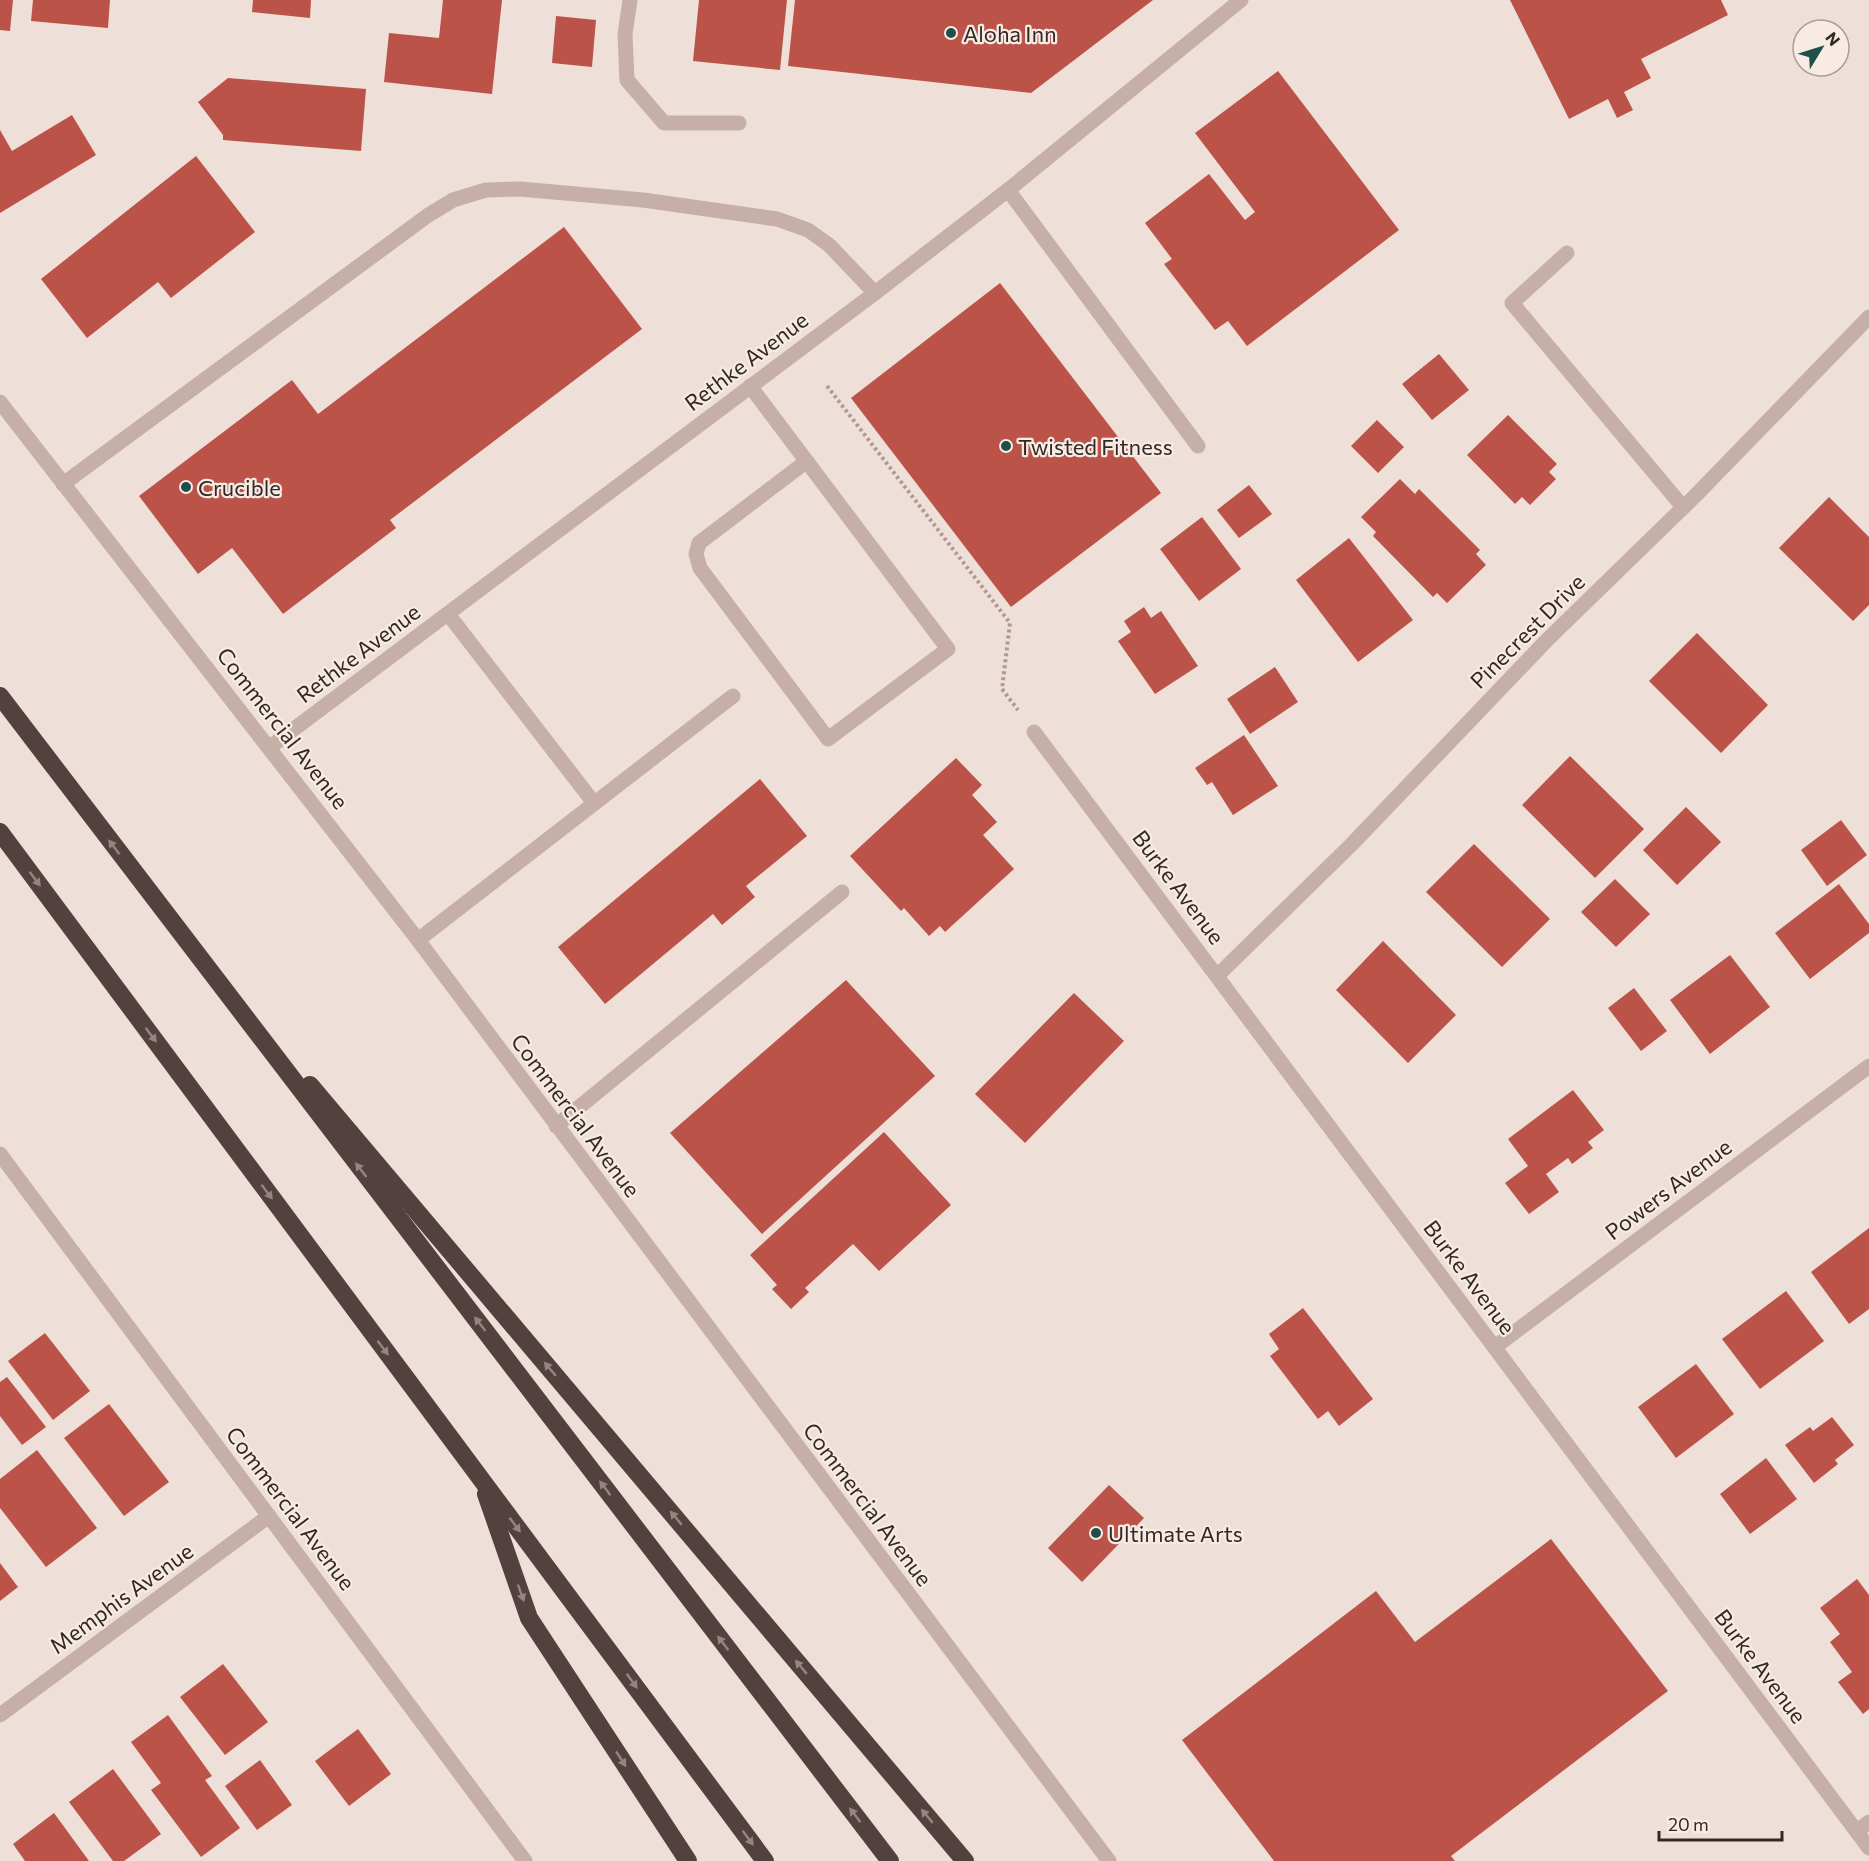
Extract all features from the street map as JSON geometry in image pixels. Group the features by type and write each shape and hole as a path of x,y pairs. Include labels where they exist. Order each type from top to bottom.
{"highway":[{"path":"0,696 890,1861"},
{"path":"0,832 765,1861"},
{"path":"149,894 965,1861"},
{"path":"480,1478 530,1618 688,1861"}],"street":[{"path":"630,0 625,34 627,80 664,123 739,123"},
{"name":"Rethke Avenue","path":"270,747 1008,190 1240,0"},
{"path":"63,484 427,216 453,200 486,190 520,189 643,200 777,219 808,230 829,245 874,293"},
{"path":"1008,190 1198,446"},
{"path":"1567,253 1512,303 1683,507"},
{"name":"Pinecrest Drive","path":"1217,976 1352,844 1546,641 1683,507 1869,317"},
{"path":"750,386 807,460 948,649 828,739 700,568 696,554 699,543 807,460"},
{"name":"Commercial Avenue","path":"0,402 418,940 1109,1861"},
{"path":"448,614 594,803"},
{"path":"418,940 733,696"},
{"name":"Burke Avenue","path":"1034,732 1495,1347 1863,1827 1869,1848"},
{"path":"556,1126 842,892"},
{"name":"Powers Avenue","path":"1495,1347 1869,1066"},
{"name":"Commercial Avenue","path":"0,1154 525,1861"},
{"name":"Memphis Avenue","path":"0,1715 270,1516"}],"path":[{"path":"827,386 1010,623 1002,689 1034,732"}],"building":[{"path":"0,0 13,0 10,31 0,30"},
{"path":"33,0 110,0 108,28 31,21"},
{"path":"253,0 311,0 310,18 252,12"},
{"path":"443,0 502,0 492,94 384,82 389,33 439,38"},
{"path":"699,0 787,0 780,70 693,61"},
{"name":"Aloha Inn","path":"795,0 1153,0 1031,93 788,66"},
{"path":"1510,0 1721,0 1728,15 1641,59 1651,78 1624,92 1633,110 1617,118 1608,99 1569,119"},
{"path":"556,16 596,20 592,67 552,63"},
{"path":"1278,71 1399,230 1247,346 1228,321 1215,330 1164,264 1172,259 1145,223 1209,174 1245,220 1255,212 1195,133"},
{"path":"228,78 366,89 361,151 223,140 223,135 198,102"},
{"path":"72,115 96,155 0,213 0,130 12,151"},
{"path":"196,156 255,232 171,298 158,282 87,338 41,279"},
{"path":"564,227 642,329 390,520 396,528 283,614 232,548 198,574 139,496 292,380 318,414"},
{"name":"Twisted Fitness","path":"1000,283 1161,493 1011,607 851,398"},
{"path":"1439,354 1469,390 1432,420 1402,384"},
{"path":"1508,415 1557,464 1549,472 1556,479 1530,505 1522,497 1515,504 1467,455"},
{"path":"1377,420 1404,447 1378,473 1351,446"},
{"path":"1400,479 1415,494 1419,489 1480,550 1476,554 1486,565 1447,603 1437,593 1433,597 1373,536 1376,532 1361,517"},
{"path":"1249,485 1272,514 1239,538 1217,510"},
{"path":"1829,497 1869,537 1869,605 1853,621 1779,548"},
{"path":"1202,517 1241,569 1199,601 1160,549"},
{"path":"1349,538 1413,620 1358,662 1296,580"},
{"path":"1144,607 1151,618 1161,611 1198,666 1155,694 1118,641 1131,632 1124,621"},
{"path":"1697,633 1768,705 1721,753 1649,681"},
{"path":"1275,667 1298,702 1250,734 1227,699"},
{"path":"1244,735 1278,786 1233,815 1212,782 1207,785 1195,768"},
{"path":"1570,756 1644,829 1595,878 1522,805"},
{"path":"956,758 982,785 972,795 997,822 983,835 1014,869 945,932 940,926 929,936 904,908 901,911 850,856"},
{"path":"760,779 807,836 746,886 755,897 722,925 713,914 605,1004 558,947"},
{"path":"1686,807 1721,842 1677,885 1643,850"},
{"path":"1841,820 1867,855 1827,886 1801,850"},
{"path":"1474,844 1550,919 1502,967 1426,892"},
{"path":"1615,879 1650,914 1616,947 1581,912"},
{"path":"1839,884 1869,924 1869,933 1810,979 1775,933"},
{"path":"1383,941 1456,1015 1408,1063 1336,990"},
{"path":"1730,955 1770,1007 1710,1054 1670,1000"},
{"path":"846,980 935,1076 762,1234 670,1133"},
{"path":"1634,988 1667,1031 1641,1051 1608,1008"},
{"path":"1074,993 1124,1041 1025,1143 975,1094"},
{"path":"1573,1090 1604,1130 1588,1142 1593,1148 1572,1164 1568,1158 1546,1174 1559,1192 1529,1214 1505,1183 1528,1166 1508,1139"},
{"path":"884,1132 951,1205 879,1271 853,1244 805,1288 809,1292 791,1309 772,1289 777,1285 750,1255"},
{"path":"1869,1228 1869,1309 1849,1324 1811,1272"},
{"path":"1786,1291 1824,1341 1760,1389 1722,1339"},
{"path":"1303,1308 1373,1399 1339,1426 1328,1411 1318,1419 1270,1356 1279,1349 1269,1334"},
{"path":"45,1333 90,1391 53,1420 8,1361"},
{"path":"1696,1364 1734,1414 1676,1458 1638,1407"},
{"path":"7,1377 46,1427 22,1445 0,1416 0,1382"},
{"path":"109,1404 169,1482 124,1516 64,1438"},
{"path":"1832,1417 1854,1445 1835,1460 1838,1464 1814,1483 1785,1445 1810,1427 1813,1431"},
{"path":"37,1450 97,1528 46,1567 0,1508 0,1479"},
{"path":"1766,1458 1797,1499 1750,1534 1720,1494"},
{"name":"Ultimate Arts","path":"1109,1485 1144,1518 1082,1582 1048,1548"},
{"path":"1551,1539 1668,1691 1451,1856 1455,1861 1274,1861 1182,1740 1376,1591 1415,1642"},
{"path":"0,1563 18,1587 0,1601"},
{"path":"1857,1579 1869,1595 1869,1709 1863,1714 1838,1682 1852,1672 1830,1642 1840,1634 1820,1608"},
{"path":"223,1664 268,1722 225,1755 180,1697"},
{"path":"168,1715 212,1776 205,1780 240,1828 201,1857 151,1790 161,1783 131,1742"},
{"path":"358,1729 391,1774 349,1806 315,1761"},
{"path":"260,1760 292,1805 257,1830 225,1786"},
{"path":"113,1769 161,1834 124,1861 113,1861 69,1802"},
{"path":"54,1813 89,1861 25,1861 13,1844"}],"place":[{"name":"Aloha Inn","path":"951,33"},
{"name":"Twisted Fitness","path":"1006,446"},
{"name":"Crucible","path":"186,487"},
{"name":"Ultimate Arts","path":"1096,1533"}]}
